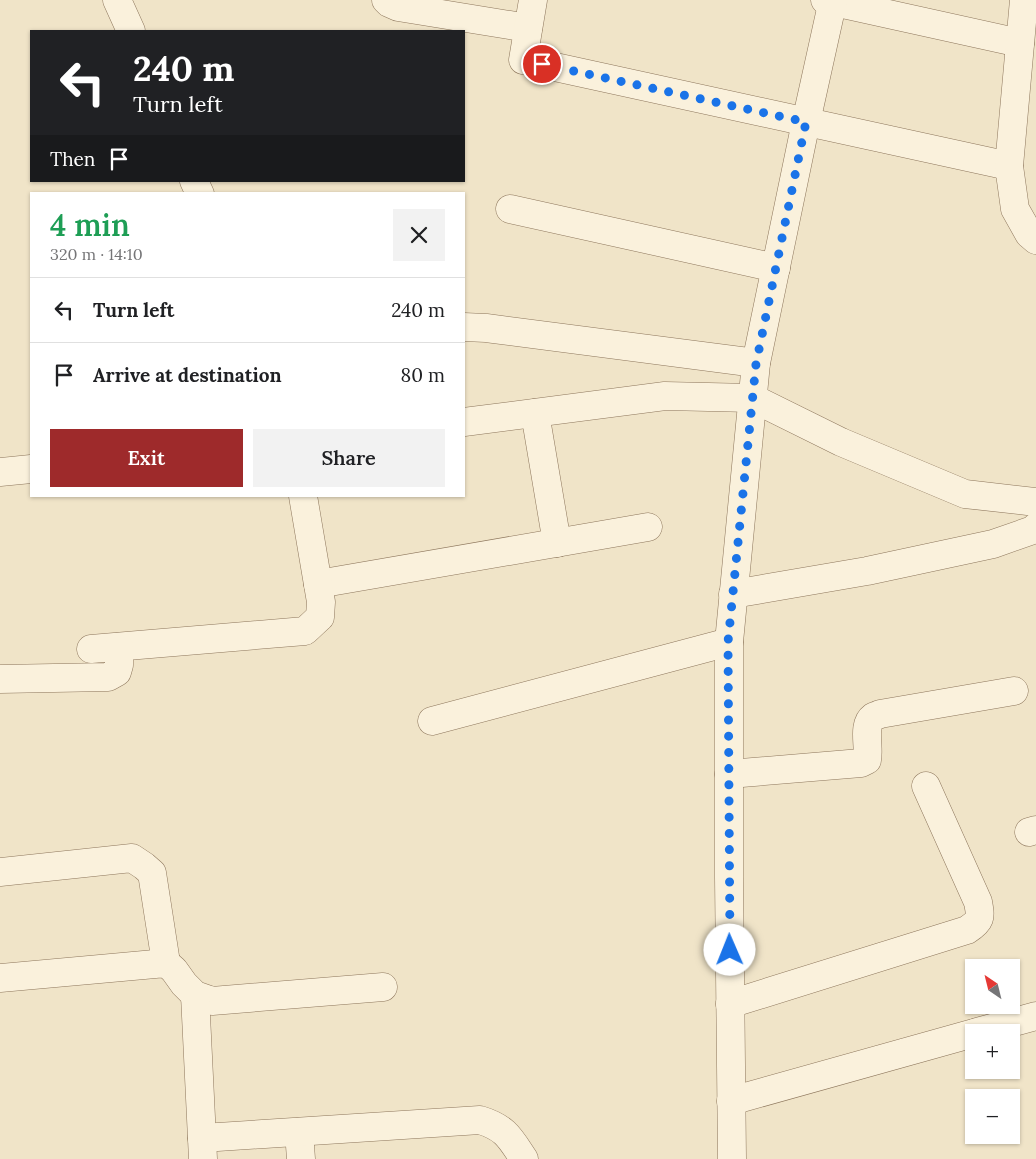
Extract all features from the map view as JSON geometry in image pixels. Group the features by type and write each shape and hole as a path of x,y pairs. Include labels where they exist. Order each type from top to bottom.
{"street":[{"path":"118,0 131,30"},
{"path":"386,0 398,7 528,28"},
{"path":"532,0 523,60 1009,166"},
{"path":"1024,0 1009,166 1015,209 1028,234 1036,240"},
{"path":"732,1159 728,642 756,364 831,1 1020,43"},
{"path":"510,209 776,268"},
{"path":"465,327 486,328 756,364"},
{"path":"465,422 665,396 752,398 842,442 965,494 1036,502"},
{"path":"535,413 557,543"},
{"path":"0,472 30,469"},
{"path":"91,649 305,631 320,617 321,602 303,497"},
{"path":"733,594 867,571 993,544 1033,530 1036,526"},
{"path":"318,584 648,527"},
{"path":"432,721 728,642"},
{"path":"0,680 108,677 117,672 119,647"},
{"path":"729,774 861,764 867,760 869,754 867,728 869,722 880,714 1014,691"},
{"path":"730,1004 967,930 977,924 981,916 978,902 926,786"},
{"path":"0,872 132,858 152,873 166,963 195,995 212,1001 383,987"},
{"path":"0,978 166,963"},
{"path":"195,995 203,1148 299,1132 480,1120 503,1130 524,1159"},
{"path":"1007,1024 1036,1016"},
{"path":"732,1101 965,1036"},
{"path":"299,1132 301,1159"}],"route":[{"path":"542,64 806,122 756,364 728,642 730,950"}]}
